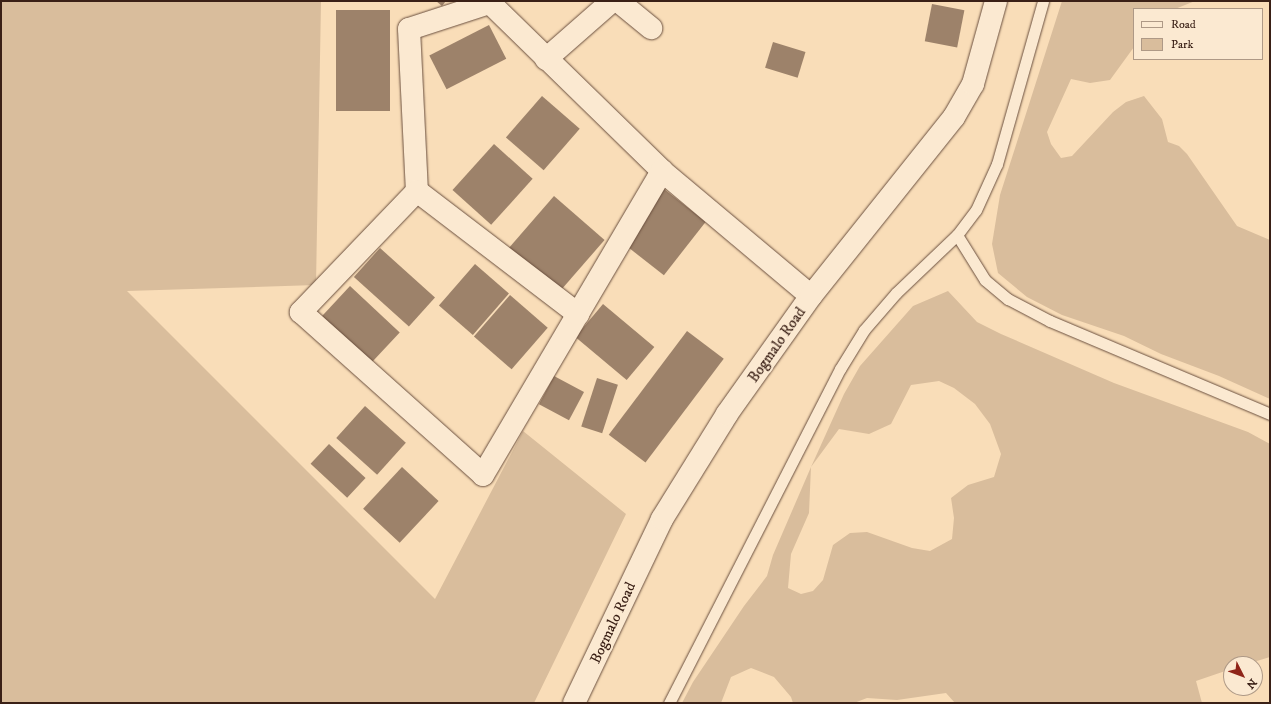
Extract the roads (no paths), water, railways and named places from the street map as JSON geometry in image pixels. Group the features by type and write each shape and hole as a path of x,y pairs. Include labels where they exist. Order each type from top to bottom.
{"street":[{"path":"546,59 612,1"},
{"path":"618,1 652,28"},
{"name":"Bogmalo Road","path":"574,703 662,519 727,414 811,296 954,117 973,84 996,1"},
{"path":"662,170 483,475 301,312 418,191 409,30 489,2 662,170 811,296"},
{"path":"418,191 578,314"}],"lane":[{"path":"669,703 840,369 864,330 896,293 957,235 976,210 997,164 1043,1"},
{"path":"957,235 985,280 1008,299 1050,321 1270,414"}]}
